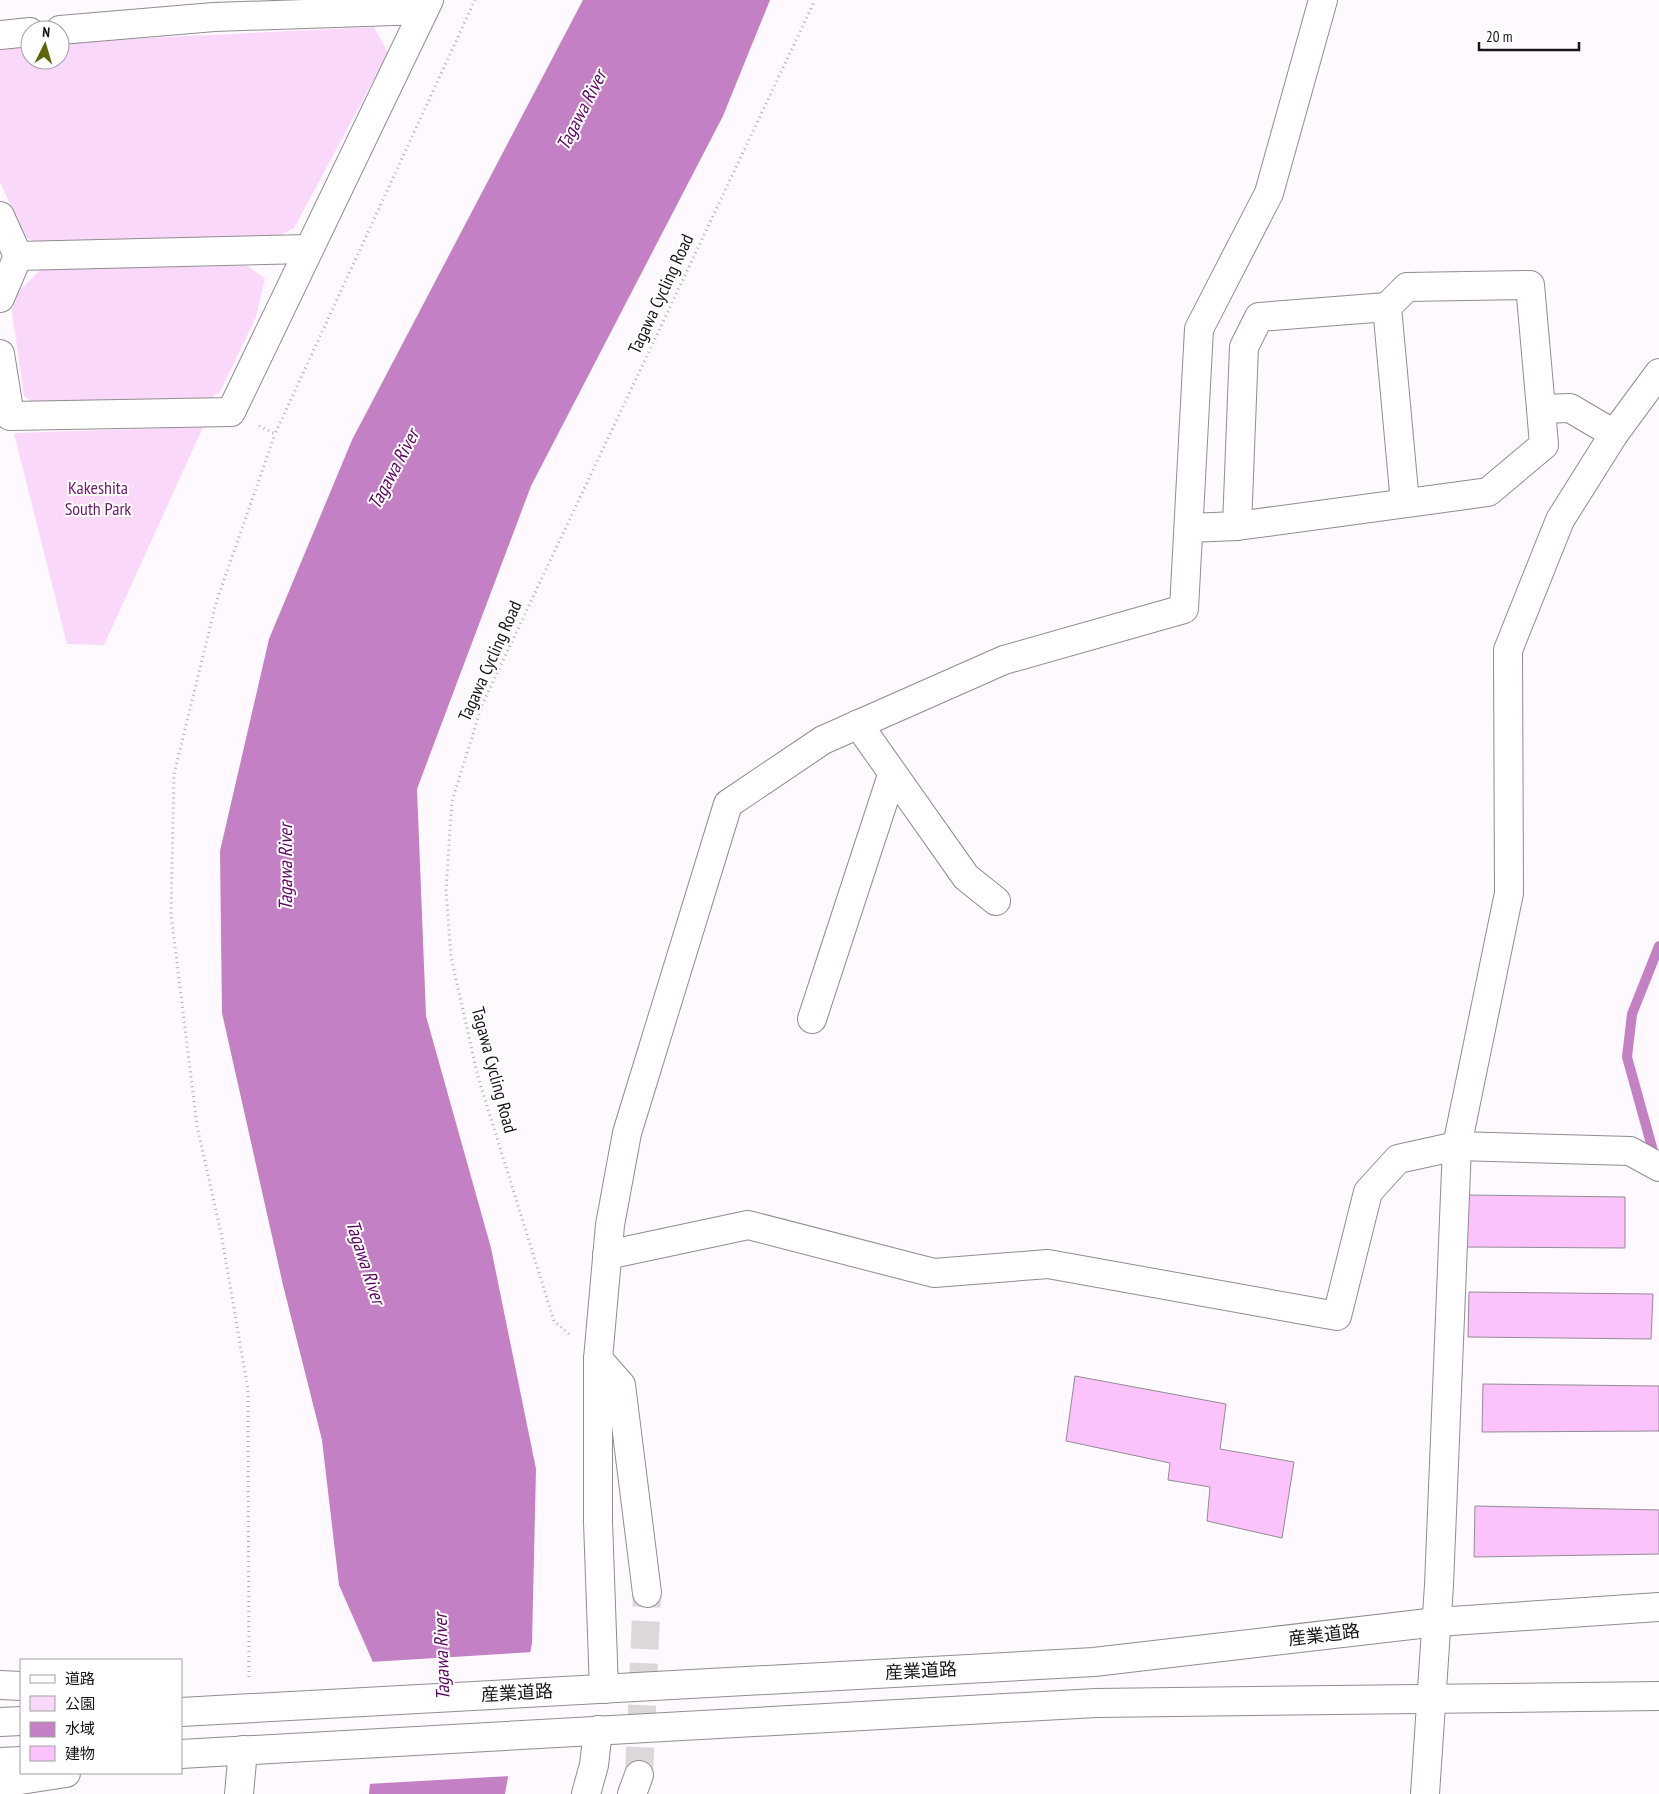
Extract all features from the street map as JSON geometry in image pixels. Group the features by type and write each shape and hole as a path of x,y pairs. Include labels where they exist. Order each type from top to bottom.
{"street":[{"path":"592,1689 598,1522 598,1359 610,1225 627,1133 728,804 823,740 1004,660 1184,609 1199,329 1269,193 1323,0"},
{"path":"0,354 10,416 231,412 427,5 217,9 70,29"},
{"path":"0,35 20,33"},
{"path":"0,216 18,256 0,298"},
{"path":"18,256 310,249"},
{"path":"1189,528 1237,526 1488,492 1544,445 1530,285 1407,287 1387,307 1258,317 1244,347 1237,526"},
{"path":"1387,307 1405,503"},
{"path":"1425,1794 1437,1622 1457,1146 1509,893 1508,650 1560,520 1614,434 1659,373"},
{"path":"1541,409 1570,408 1614,434"},
{"path":"858,724 892,775 966,877 996,901"},
{"path":"812,1019 892,775"},
{"path":"607,1255 748,1225 934,1273 1048,1264 1337,1316 1368,1192 1398,1159 1457,1146 1630,1151 1659,1167"},
{"path":"598,1359 621,1385 647,1593"},
{"name":"産業道路","path":"182,1712 1094,1662 1437,1622 1659,1607"},
{"path":"0,1685 20,1686"},
{"path":"182,1754 1096,1703 1659,1696"},
{"path":"0,1722 20,1721"},
{"path":"586,1794 594,1765 587,1731"},
{"path":"240,1794 252,1750"},
{"path":"0,1762 20,1761"},
{"path":"0,1783 59,1774"}],"path":[{"path":"256,1707 248,1390 221,1233 197,1126 171,914 174,774 216,603 275,434 475,0"},
{"name":"Tagawa Cycling Road","path":"598,1359 554,1321 478,1077 451,957 446,890 452,801 482,705 815,0"},
{"path":"231,412 275,434"}],"green space":[{"path":"374,27 388,53 294,228 275,238 40,245 25,237 0,182 0,45 20,44 20,70 70,70 70,42"},
{"path":"248,266 265,279 256,317 220,392 203,403 40,408 24,396 12,311 16,294 41,269"},
{"name":"Kakeshita South Park","path":"203,427 104,645 67,644 14,433"}],"water":[{"name":"Tagawa River","path":"583,0 770,0 723,116 531,486 417,789 426,1016 491,1248 536,1469 532,1643 505,1794 369,1794 379,1676 339,1585 322,1440 283,1285 222,1013 220,851 269,639 352,440"}],"pier":[{"path":"533,1652 511,1776 367,1784 377,1677 370,1662"}],"building":[{"path":"1469,1195 1625,1197 1625,1248 1466,1247"},
{"path":"1469,1292 1653,1294 1651,1339 1468,1337"},
{"path":"1075,1376 1226,1404 1220,1449 1294,1462 1282,1538 1207,1521 1210,1487 1168,1480 1170,1463 1066,1441"},
{"path":"1483,1384 1659,1386 1659,1431 1482,1432"},
{"path":"1475,1506 1659,1510 1659,1554 1474,1557"}],"waterway":[{"path":"1655,1158 1627,1057 1632,1014 1659,946"}],"tunnel":[{"path":"639,1775 647,1593"}]}
